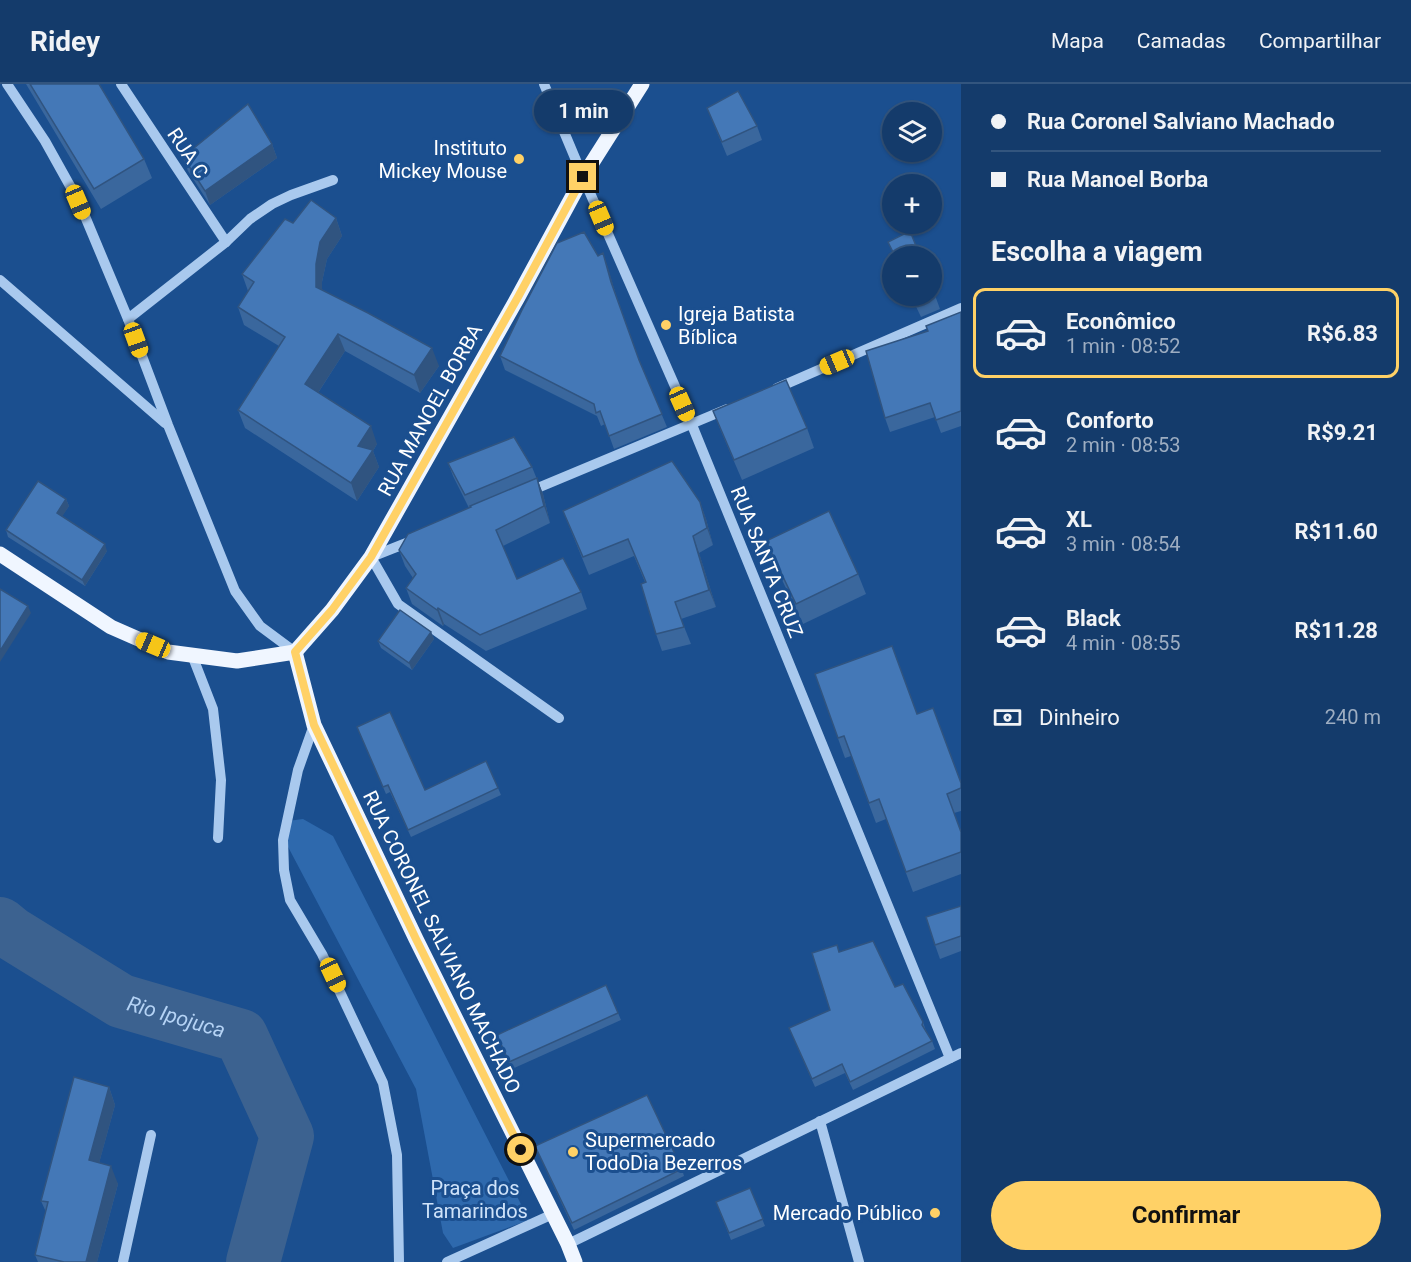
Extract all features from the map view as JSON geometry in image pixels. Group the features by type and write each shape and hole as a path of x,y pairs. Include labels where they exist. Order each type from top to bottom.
{"main road":[{"name":"RUA MANOEL BORBA","path":"295,652 332,610 371,557 583,177 642,84"},
{"path":"0,554 111,627 168,652 237,661 295,652"},
{"name":"RUA CORONEL SALVIANO MACHADO","path":"295,652 314,725 416,939 575,1262"}],"street":[{"path":"7,84 45,141 78,202 128,319 235,591 260,626 295,652"},
{"name":"RUA C","path":"121,84 226,242"},
{"name":"RUA SANTA CRUZ","path":"544,84 692,424 950,1058"},
{"path":"128,319 226,242 250,219 272,204 333,180"},
{"path":"0,280 168,425"},
{"path":"767,392 961,308"},
{"path":"515,498 735,406"},
{"path":"427,534 371,557 398,604 559,718"},
{"path":"192,655 213,709 220,780 218,838"},
{"path":"314,725 298,770 283,840 284,870 290,900 322,954 383,1083 397,1155 399,1262"},
{"path":"568,1244 961,1053"},
{"path":"820,1121 859,1262"},
{"path":"123,1262 151,1135"},
{"path":"447,1262 553,1214"}],"green space":[{"name":"Praça dos Tamarindos","path":"303,819 333,836 529,1220 453,1248 443,1233 416,1089 286,843 288,821"}],"building":[{"path":"30,84 99,84 144,159 94,189"},
{"path":"738,91 757,126 722,142 707,108"},
{"path":"248,104 272,144 205,191 183,157"},
{"path":"311,200 336,218 320,242 316,264 316,287 432,348 414,375 338,334 305,384 371,426 358,446 373,450 351,483 238,410 285,337 238,307 254,282 242,274 285,219 293,223"},
{"path":"584,232 598,256 603,253 639,360 662,414 609,436 600,411 596,413 594,404 500,356 557,243"},
{"path":"904,234 911,234 916,246 890,246 888,242"},
{"path":"961,312 961,411 936,420 930,403 885,418 866,351 928,331 926,326"},
{"path":"786,380 807,428 734,460 713,411"},
{"path":"514,437 532,467 465,495 448,463"},
{"path":"672,461 700,502 707,528 693,536 709,590 675,602 684,627 656,634 641,584 646,582 628,539 583,557 563,511"},
{"path":"537,478 544,506 496,530 517,579 563,558 581,592 480,635 438,608 437,610 406,588 416,574 399,550 408,534"},
{"path":"38,481 66,499 57,513 105,544 82,580 6,530"},
{"path":"829,511 858,574 796,604 766,541"},
{"path":"0,589 28,606 0,651"},
{"path":"400,610 431,632 409,663 378,641"},
{"path":"892,646 917,714 933,708 961,783 961,788 947,794 961,832 961,852 906,872 879,799 869,803 844,736 838,738 815,674"},
{"path":"390,712 425,790 486,761 498,788 408,830 388,785 383,787 357,727"},
{"path":"961,906 961,936 935,945 926,917"},
{"path":"873,941 895,987 903,984 932,1041 850,1082 842,1064 812,1079 789,1028 830,1010 812,953 837,945 839,952"},
{"path":"606,985 618,1013 509,1062 497,1035"},
{"path":"74,1077 109,1087 89,1160 111,1166 86,1262 64,1262 35,1255 48,1202 41,1201"},
{"path":"647,1095 682,1169 572,1223 535,1146"},
{"path":"750,1188 763,1219 729,1233 716,1202"}],"waterway":[{"name":"Rio Ipojuca","path":"0,924 121,1001 241,1036 287,1136 253,1262"}],"place":[{"name":"Instituto Mickey Mouse","path":"519,159"},
{"name":"Igreja Batista Bíblica","path":"666,325"},
{"name":"Supermercado TodoDia Bezerros","path":"573,1152"},
{"name":"Mercado Público","path":"935,1213"}],"route":[{"path":"521,1150 416,939 314,725 295,652 332,610 371,557 583,177"}]}
